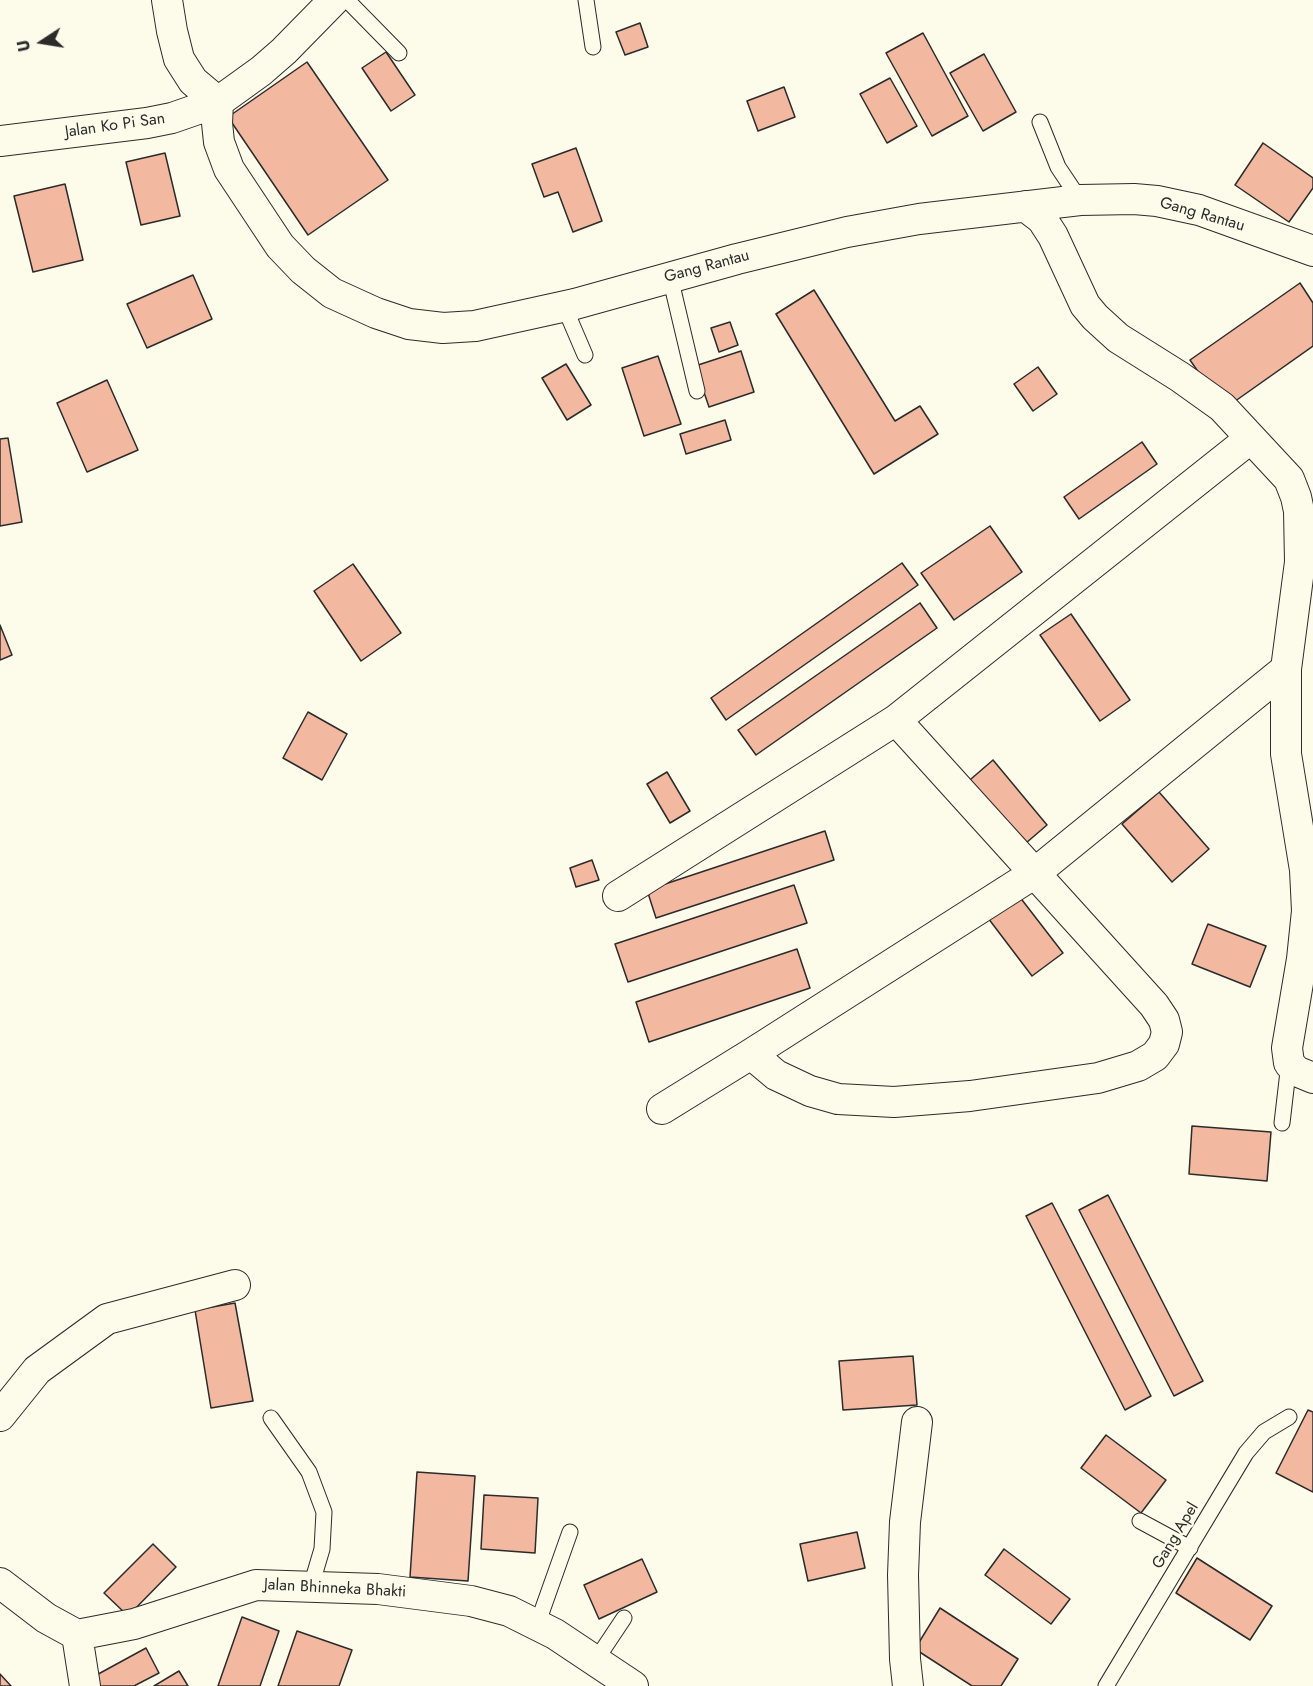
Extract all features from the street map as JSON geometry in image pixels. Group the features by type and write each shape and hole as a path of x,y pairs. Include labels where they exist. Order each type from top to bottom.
{"street":[{"path":"167,0 179,59 192,81 218,102"},
{"name":"Jalan Ko Pi San","path":"0,141 147,123 172,118 218,102 284,51 334,0"},
{"name":"Gang Rantau","path":"218,102 219,142 229,169 280,246 303,270 332,292 361,307 409,324 443,328 475,326 564,306 847,232 919,219 1080,200 1134,199 1157,201 1199,210 1313,251"},
{"path":"1025,206 1042,219 1053,236 1085,305 1106,329 1222,407 1290,479 1296,496 1306,510 1286,669 1286,754 1305,870 1307,911 1302,959 1288,1030 1287,1048 1301,1071"},
{"path":"618,896 896,720 1251,438"},
{"path":"662,1109 1035,873 1286,669"},
{"path":"751,1054 776,1075 810,1091 838,1099 894,1102 970,1096 1098,1078 1138,1066 1155,1056 1164,1044 1167,1032 1164,1020 1154,1005 896,720"},
{"path":"0,1416 37,1370 107,1319 235,1285"},
{"path":"908,1686 903,1575 905,1522 917,1422"},
{"path":"0,1583 46,1618 77,1635 84,1686"},
{"name":"Jalan Bhinneka Bhakti","path":"77,1635 134,1624 256,1585 378,1589 471,1601 509,1611 596,1660 625,1684"}],"lane":[{"path":"347,0 399,53"},
{"path":"585,0 593,47"},
{"path":"1040,122 1058,166 1080,200"},
{"path":"670,277 697,391"},
{"path":"564,306 585,355"},
{"path":"1282,1123 1301,1071"},
{"name":"Gang Apel","path":"1106,1686 1254,1443 1271,1427 1289,1417"},
{"path":"271,1418 309,1472 324,1512 322,1549 311,1586"},
{"path":"1140,1521 1190,1548"},
{"path":"537,1625 570,1532"},
{"path":"596,1660 624,1618"}],"building":[{"path":"640,23 648,47 625,55 616,32"},
{"path":"923,33 968,116 932,136 886,53"},
{"path":"386,52 415,95 391,111 362,68"},
{"path":"984,54 1016,112 983,131 950,73"},
{"path":"307,62 388,180 308,235 228,117"},
{"path":"890,78 917,126 887,143 860,94"},
{"path":"784,87 795,117 758,131 747,101"},
{"path":"1263,143 1313,178 1313,188 1289,222 1235,185"},
{"path":"576,148 602,221 573,232 558,192 544,197 532,164"},
{"path":"165,153 180,216 141,225 126,162"},
{"path":"65,184 83,260 33,272 14,196"},
{"path":"193,275 212,319 147,348 127,304"},
{"path":"1300,283 1313,303 1313,346 1224,409 1190,360"},
{"path":"814,290 895,421 920,406 938,434 874,474 776,314"},
{"path":"730,322 738,345 719,352 711,328"},
{"path":"741,351 754,392 709,407 695,366"},
{"path":"658,356 681,424 644,436 622,368"},
{"path":"566,364 591,405 567,420 542,378"},
{"path":"1038,367 1057,394 1033,411 1014,384"},
{"path":"107,380 138,450 87,472 57,403"},
{"path":"725,420 731,440 686,454 680,434"},
{"path":"8,438 22,522 0,526 0,439"},
{"path":"1142,442 1157,464 1079,519 1064,497"},
{"path":"990,526 1022,572 954,620 921,573"},
{"path":"902,563 918,585 726,720 711,698"},
{"path":"353,564 401,633 361,661 314,591"},
{"path":"920,603 937,628 756,755 738,730"},
{"path":"1071,614 1130,700 1100,721 1040,635"},
{"path":"0,625 12,655 0,660"},
{"path":"308,712 347,734 322,780 283,758"},
{"path":"993,760 1047,825 1019,849 964,785"},
{"path":"667,772 690,811 670,823 647,784"},
{"path":"1159,792 1209,849 1172,882 1122,824"},
{"path":"825,831 834,860 656,918 647,890"},
{"path":"592,860 599,880 576,887 570,868"},
{"path":"794,885 807,923 628,982 615,944"},
{"path":"1019,896 1063,953 1032,976 988,918"},
{"path":"1208,924 1266,946 1250,987 1192,964"},
{"path":"797,949 810,988 649,1042 636,1002"},
{"path":"1192,1126 1271,1132 1267,1181 1189,1174"},
{"path":"1108,1195 1203,1381 1174,1396 1079,1210"},
{"path":"1052,1203 1151,1396 1125,1410 1026,1216"},
{"path":"235,1303 253,1401 211,1408 195,1310"},
{"path":"913,1356 917,1405 843,1410 839,1361"},
{"path":"1308,1410 1313,1412 1313,1492 1276,1473"},
{"path":"1106,1435 1166,1480 1141,1513 1081,1468"},
{"path":"417,1472 475,1476 468,1581 410,1577"},
{"path":"484,1495 538,1498 535,1553 481,1549"},
{"path":"857,1532 865,1568 808,1581 800,1544"},
{"path":"153,1544 176,1567 128,1616 104,1593"},
{"path":"1004,1549 1070,1599 1051,1624 985,1575"},
{"path":"1197,1558 1272,1606 1250,1640 1176,1593"},
{"path":"642,1559 657,1592 599,1619 584,1585"},
{"path":"940,1608 1018,1659 1001,1686 972,1686 915,1649"},
{"path":"242,1617 279,1631 260,1686 218,1686"},
{"path":"297,1631 352,1650 339,1686 278,1686"},
{"path":"146,1648 159,1673 134,1686 95,1686 91,1678"},
{"path":"179,1671 188,1686 154,1686"},
{"path":"0,1674 11,1686 0,1686"}]}
